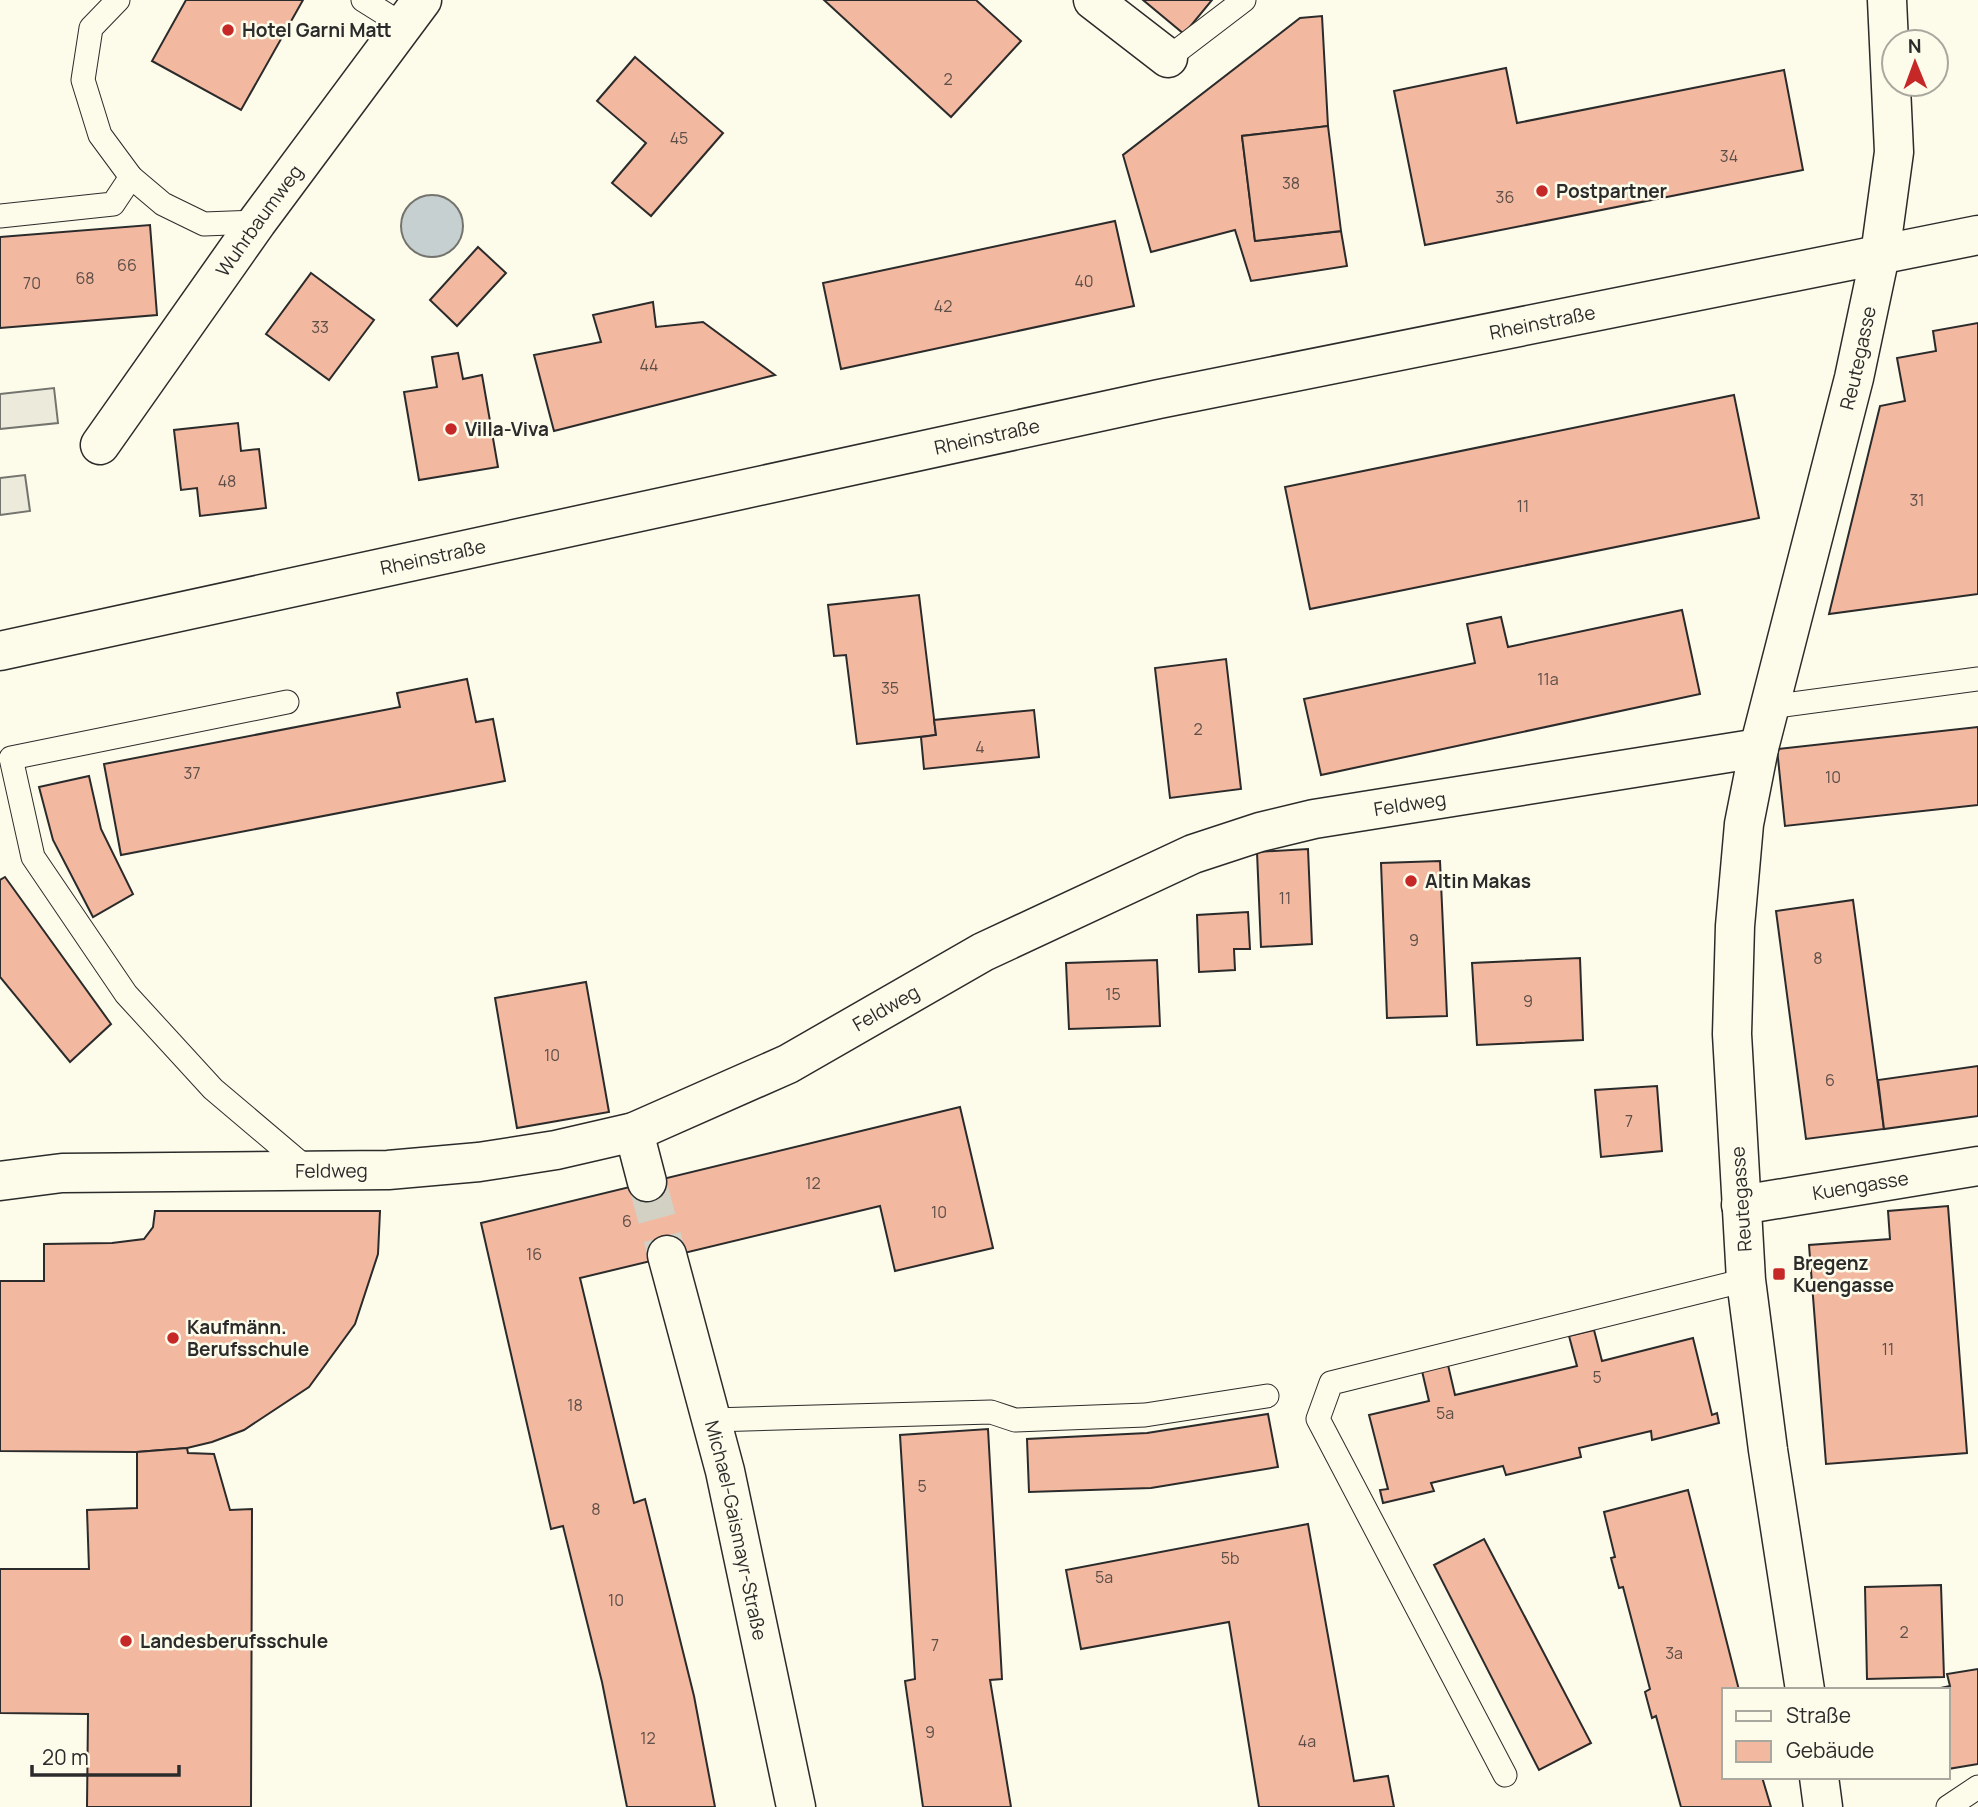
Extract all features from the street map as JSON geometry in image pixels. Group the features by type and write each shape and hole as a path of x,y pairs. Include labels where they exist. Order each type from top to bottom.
{"street":[{"path":"1093,0 1168,58"},
{"name":"Reutegasse","path":"1805,1688 1768,1450 1746,1280 1732,1034 1735,926 1744,824 1759,748 1856,368 1880,255 1894,152 1887,0"},
{"name":"Wuhrbaumweg","path":"100,445 257,222 413,13"},
{"name":"Rheinstraße","path":"0,651 1159,400 1978,235"},
{"name":"Feldweg","path":"0,1181 62,1173 388,1170 479,1162 556,1150 634,1132 788,1064 983,951 1205,850 1314,819 1759,748"},
{"path":"634,1132 648,1182"},
{"name":"Kuengasse","path":"1741,1205 1978,1166"},
{"name":"Michael-Gaismayr-Straße","path":"667,1255 712,1420 765,1649 796,1807"},
{"path":"1819,1779 1823,1807"}],"lane":[{"path":"118,0 91,28 83,80 100,135 131,177 163,204 204,224 257,222"},
{"path":"363,0 413,13"},
{"path":"1168,58 1244,0"},
{"path":"0,215 113,204 131,177"},
{"path":"1769,707 1978,679"},
{"path":"286,702 10,758 33,856 126,994 213,1089 311,1172"},
{"path":"1505,1774 1318,1419 1331,1383 1746,1280"},
{"path":"712,1420 991,1412 1015,1420 1145,1415 1267,1396"},
{"path":"1948,1807 1978,1787"}],"shaded area":[{"path":"432,195 444,197 454,204 461,214 461,238 454,248 444,255 432,257 420,255 410,248 403,238 401,226 403,214 410,204 420,197"},
{"path":"54,388 58,423 0,429 0,394"},
{"path":"25,475 30,511 0,515 0,478"}],"building":[{"name":"Hotel Garni Matt","path":"186,0 303,0 241,110 152,61"},
{"path":"824,0 976,0 1021,41 951,117"},
{"path":"1143,0 1212,0 1184,34"},
{"path":"1322,16 1328,126 1242,136 1255,241 1341,231 1347,266 1251,281 1235,230 1151,252 1123,155 1300,18"},
{"path":"635,57 723,133 651,216 612,183 646,143 597,101"},
{"path":"1506,68 1517,123 1784,70 1803,170 1425,245 1394,91"},
{"path":"1328,126 1341,231 1255,241 1242,136"},
{"path":"1115,221 1134,306 841,369 823,283"},
{"path":"150,225 157,315 0,328 0,237"},
{"path":"478,247 506,273 457,326 430,300"},
{"path":"311,273 374,320 329,380 266,334"},
{"path":"653,302 656,327 703,322 775,375 554,431 534,355 601,342 593,315"},
{"path":"1978,323 1978,594 1829,614 1880,406 1905,401 1897,358 1936,351 1933,331"},
{"name":"Villa-Viva","path":"458,353 463,379 482,375 498,467 419,480 404,392 437,387 432,357"},
{"path":"1734,395 1759,518 1310,609 1285,487"},
{"path":"238,423 241,451 259,449 266,508 200,516 197,488 181,490 174,430"},
{"path":"919,595 936,735 857,744 846,655 834,656 828,605"},
{"path":"1682,610 1700,694 1321,775 1304,699 1475,663 1467,624 1501,617 1508,647"},
{"path":"1226,659 1241,789 1170,798 1155,668"},
{"path":"467,679 476,722 493,719 505,781 121,855 104,764 400,707 397,693"},
{"path":"1034,710 1039,757 924,769 921,737 936,735 934,720"},
{"path":"1978,727 1978,805 1785,826 1777,749"},
{"path":"89,776 101,829 133,894 93,917 53,840 39,787"},
{"path":"1308,849 1312,944 1261,947 1257,852"},
{"path":"1440,861 1447,1016 1387,1018 1381,863"},
{"path":"5,877 111,1024 70,1062 0,977 0,880"},
{"path":"1853,900 1884,1129 1806,1139 1776,911"},
{"path":"1248,912 1250,949 1234,949 1235,970 1199,972 1197,915"},
{"path":"1580,958 1583,1040 1477,1045 1472,963"},
{"path":"1157,960 1160,1026 1069,1029 1066,963"},
{"path":"586,982 609,1112 517,1128 495,998"},
{"path":"1978,1066 1978,1116 1884,1129 1878,1080"},
{"path":"1657,1086 1662,1151 1601,1157 1595,1090"},
{"path":"960,1107 993,1248 895,1271 880,1206 580,1278 634,1503 645,1499 694,1696 715,1807 627,1807 602,1682 563,1526 551,1529 481,1223"},
{"path":"1948,1206 1967,1453 1826,1464 1809,1245 1890,1239 1888,1211"},
{"name":"Kaufmänn. Berufsschule","path":"155,1211 380,1211 378,1254 355,1324 309,1387 244,1430 212,1442 187,1448 137,1452 0,1451 0,1281 44,1281 44,1244 112,1243 144,1239 153,1227"},
{"path":"1594,1330 1602,1361 1693,1338 1712,1415 1717,1413 1719,1423 1652,1440 1651,1431 1579,1448 1581,1457 1506,1475 1503,1466 1431,1483 1434,1491 1383,1503 1380,1490 1388,1489 1369,1415 1429,1401 1422,1371 1448,1365 1455,1395 1577,1366 1569,1336"},
{"path":"1268,1414 1278,1467 1151,1488 1029,1492 1027,1439 1147,1433"},
{"path":"988,1429 1002,1679 990,1680 1011,1807 923,1807 905,1681 915,1679 900,1435"},
{"name":"Landesberufsschule","path":"187,1448 188,1453 214,1454 230,1510 252,1509 251,1807 87,1807 88,1714 0,1713 0,1569 89,1569 87,1510 137,1508 137,1452"},
{"path":"1688,1490 1738,1688 1722,1688 1722,1779 1763,1779 1771,1807 1681,1807 1656,1716 1652,1718 1645,1692 1650,1689 1623,1587 1619,1588 1611,1558 1615,1557 1604,1512"},
{"path":"1308,1524 1354,1781 1388,1776 1394,1807 1259,1807 1229,1622 1081,1649 1066,1570"},
{"path":"1484,1539 1591,1743 1539,1770 1434,1565"},
{"path":"1941,1585 1944,1677 1867,1679 1865,1587"},
{"path":"1978,1669 1978,1764 1950,1769 1950,1688 1940,1688 1950,1686 1947,1674"}],"tunnel":[{"path":"647,1182 667,1255"}],"place":[{"name":"Hotel Garni Matt","path":"228,30"},
{"name":"Postpartner","path":"1542,191"},
{"name":"Villa-Viva","path":"451,429"},
{"name":"Altin Makas","path":"1411,881"},
{"name":"Bregenz Kuengasse","path":"1779,1274"},
{"name":"Kaufmänn. Berufsschule","path":"173,1338"},
{"name":"Landesberufsschule","path":"126,1641"}]}
